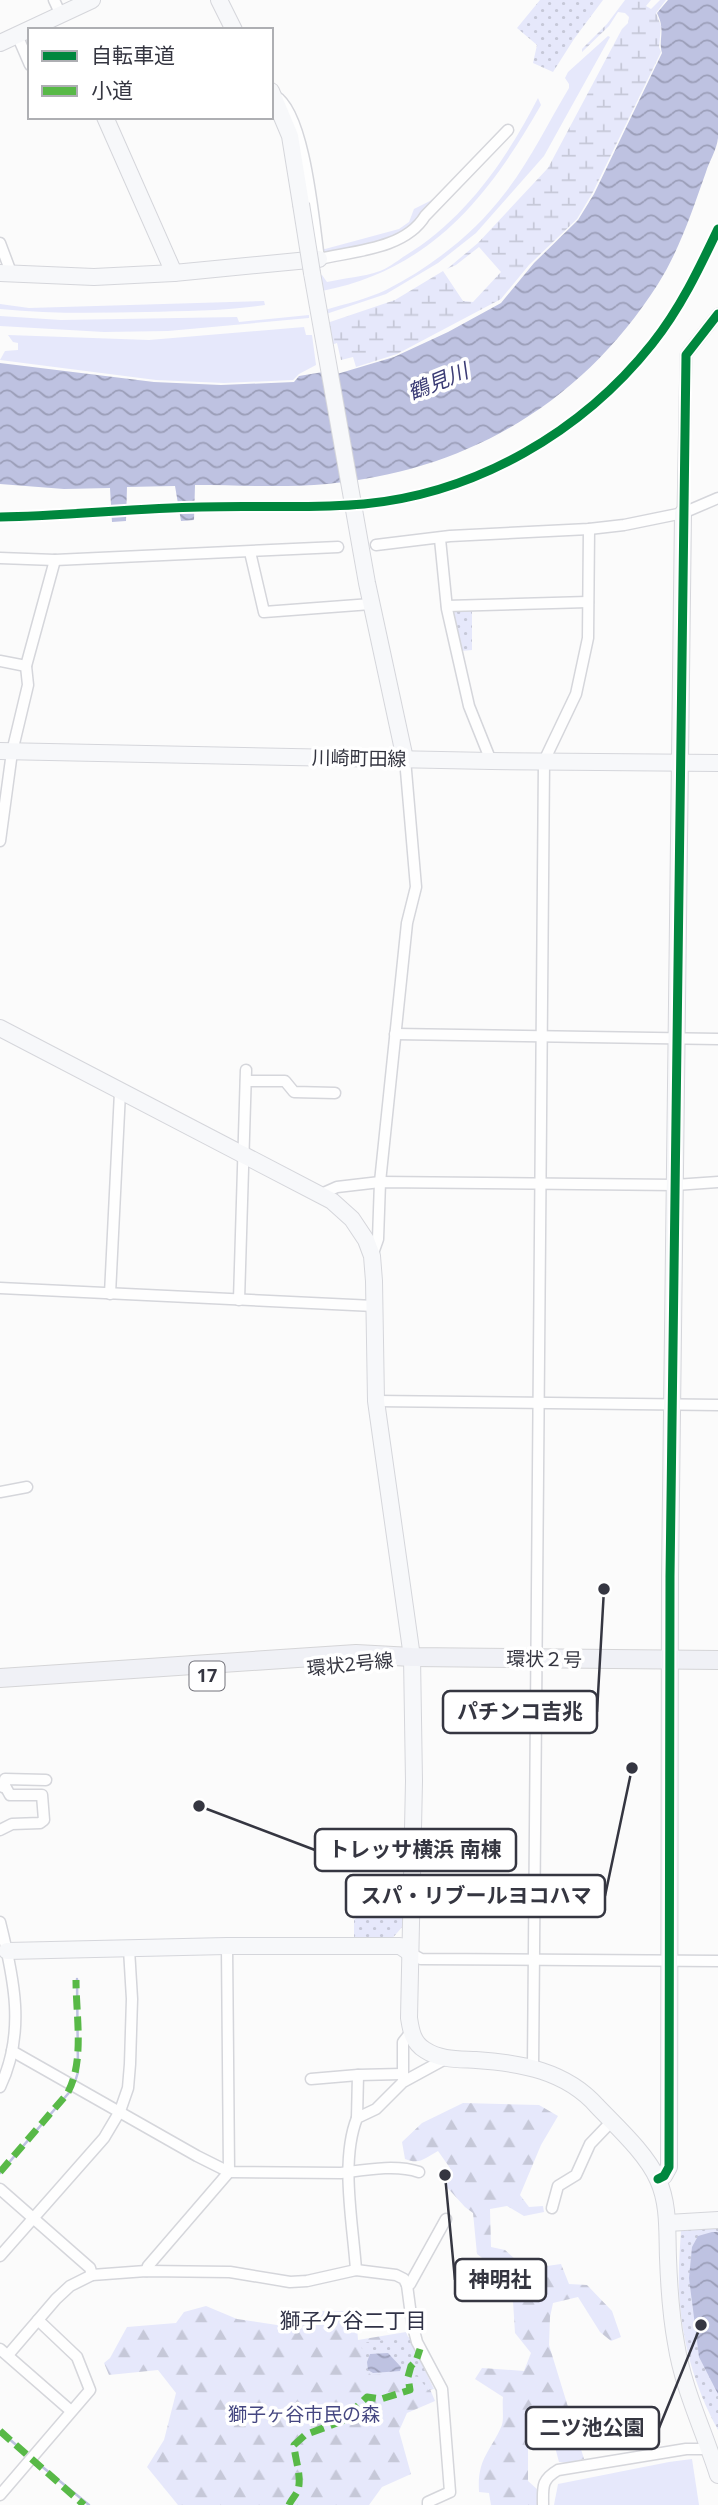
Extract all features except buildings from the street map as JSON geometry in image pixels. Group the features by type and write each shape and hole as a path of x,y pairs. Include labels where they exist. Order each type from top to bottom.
{"main road":[{"name":"環状2号線","path":"0,1678 356,1654 412,1657"},
{"name":"環状２号","path":"412,1657 718,1660"},
{"name":"環状2号線","path":"0,1689 356,1666 412,1657"}],"street":[{"path":"32,28 92,0"},
{"path":"219,0 233,28"},
{"path":"0,43 28,30"},
{"path":"17,35 28,60"},
{"path":"273,94 293,149 301,204 316,266"},
{"path":"273,94 283,100 301,141 316,266 317,304 356,523 369,547 367,583 405,759 416,887 407,923 380,1182 378,1239 372,1256"},
{"path":"107,119 174,273"},
{"path":"0,243 6,274 94,277 316,266 400,239 417,229 425,216 508,130"},
{"path":"658,2179 664,2176 669,2166 675,1185 686,355 718,314"},
{"path":"369,547 450,536 589,529 683,513 718,498"},
{"path":"533,2067 544,761 576,694 588,638 589,529"},
{"path":"440,539 446,606 469,706 491,761"},
{"path":"0,558 55,560 338,547"},
{"path":"250,552 264,612 371,604"},
{"path":"0,841 6,752 28,685 26,666 55,560"},
{"path":"446,606 588,602"},
{"path":"0,661 26,666"},
{"name":"川崎町田線","path":"6,752 718,763"},
{"path":"0,1028 332,1201 352,1219 366,1240 372,1256 376,1401 412,1657 414,1781 409,2018 411,2032 423,2050 447,2058 509,2062 533,2067 579,2088 645,2160 658,2179 668,2223 668,2260 675,2342 681,2370 718,2475"},
{"path":"395,1034 718,1039"},
{"path":"239,1300 246,1076 285,1081 294,1092 335,1093"},
{"path":"110,1294 120,1091"},
{"path":"319,1195 337,1187 380,1182 675,1185 718,1182"},
{"path":"0,1288 374,1306"},
{"path":"376,1401 718,1405"},
{"path":"0,1492 27,1488"},
{"path":"0,1830 12,1824 40,1823 44,1820 42,1795 10,1795 3,1787 5,1779 46,1780"},
{"path":"0,1922 4,1952 16,1994 16,2030 0,2086"},
{"path":"146,2271 229,2172 227,1946"},
{"path":"4,1952 227,1946 400,1946 421,1959 718,1961"},
{"path":"0,2256 104,2138 120,2111 128,2088 130,2064 132,1999 128,1949"},
{"path":"402,2078 403,2042 411,2032"},
{"path":"12,2050 229,2172 404,2169 419,2172"},
{"path":"357,2118 376,2109 402,2078 447,2058"},
{"path":"312,2079 358,2075 402,2078"},
{"path":"356,2270 349,2172 351,2142 357,2118 358,2075"},
{"path":"552,2208 558,2186 576,2175 590,2144 611,2122"},
{"path":"0,2189 90,2268 92,2275"},
{"path":"407,2285 446,2219"},
{"path":"668,2223 718,2220"},
{"path":"71,2411 4,2352 70,2286 92,2275 146,2271 230,2272 290,2282 356,2270 396,2275 404,2279 407,2285 417,2342 442,2389 450,2493 428,2502 428,2505"},
{"path":"0,2495 90,2390 77,2357 38,2320"},
{"path":"543,2505 543,2484 547,2476 558,2470 686,2449 710,2449"}],"green space":[{"path":"540,0 603,0 553,72 533,63 537,45 517,28"},
{"path":"625,0 651,0 646,6 651,9 660,0 666,0 656,13 661,26 661,52 593,192 577,219 529,265 501,299 397,354 356,367 353,357 341,360 337,343 331,345 327,323 395,300 443,271 463,301 473,302 501,272 479,247 447,269 478,243 548,168 629,17 618,12 609,26 582,52 582,49 607,24"},
{"path":"610,37 544,156 476,233 438,263 386,294 326,314 325,310 371,296 403,281 466,236 493,208 531,155 569,88 565,78 568,72"},
{"path":"538,98 541,105 500,170 453,224 425,247 395,266 361,281 322,291 319,276 322,275 327,282 380,271 446,225 465,207 498,166"},
{"path":"450,185 400,235 326,254 319,248 325,249 399,229 409,222 414,209 430,201"},
{"path":"264,301 265,305 191,311 73,313 0,309 0,304 29,308"},
{"path":"309,315 309,318 168,331 104,332 0,326 0,316 61,320 237,317 239,322"},
{"path":"304,327 306,335 312,335 316,365 293,380 224,383 156,380 0,360 5,351 18,350 18,343 13,342 8,335 149,340"},
{"path":"450,608 472,608 472,650 461,651"},
{"path":"388,1889 404,1889 403,1926 390,1941 354,1940 354,1920"},
{"path":"463,2103 539,2105 558,2116 541,2145 520,2195 529,2207 543,2206 544,2212 524,2216 507,2206 490,2209 491,2247 505,2250 526,2269 561,2264 569,2284 587,2285 612,2311 621,2337 611,2341 600,2332 578,2297 553,2303 549,2345 584,2459 569,2463 559,2462 555,2447 528,2448 528,2481 538,2490 538,2505 491,2505 489,2493 479,2492 482,2463 502,2425 503,2397 475,2379 482,2368 524,2371 531,2353 515,2333 513,2301 505,2264 486,2261 477,2254 473,2213 444,2184 450,2168 438,2151 419,2161 405,2159 402,2142 422,2123"},
{"path":"718,2227 718,2430 690,2362 680,2308 679,2274 681,2230"},
{"name":"獅子ヶ谷市民の森","path":"206,2306 237,2319 277,2325 314,2311 342,2311 356,2315 358,2340 406,2332 435,2401 407,2413 399,2431 411,2474 382,2487 369,2505 178,2505 147,2467 164,2440 176,2393 158,2370 109,2375 104,2363 110,2358 127,2327 176,2323 184,2312"},
{"path":"409,2337 434,2389 428,2390 418,2377 401,2374 371,2375 365,2369 361,2343"},
{"path":"692,2459 699,2505 554,2505 558,2484"}],"water":[{"name":"鶴見川","path":"668,0 718,0 716,147 679,243 658,284 628,326 594,364 557,396 516,424 473,446 427,464 378,477 311,485 195,485 194,520 181,521 175,486 127,487 126,521 112,522 110,488 64,489 0,484 0,363 154,382 221,385 294,382 299,376 335,370 337,374 394,357 501,303 534,263 578,220 594,194 662,53 661,25 657,13"},
{"path":"718,2232 718,2394 699,2357 689,2278 692,2247 698,2236"},
{"path":"388,2353 401,2367 400,2371 373,2373 368,2370 370,2354"}],"waterway":[{"path":"75,2082 78,2072 77,1979"},
{"path":"0,2173 73,2088"},
{"path":"0,2431 29,2456"},
{"path":"34,2460 89,2505"}],"marked path":[{"path":"0,2172 67,2094 73,2081 78,2054 76,1980"},
{"path":"289,2505 299,2485 294,2445 305,2435 342,2421 367,2397 381,2399 410,2390 408,2377 420,2349"},
{"path":"0,2431 84,2505"}],"cycle path":[{"path":"0,517 176,508 364,504 406,498 447,487 486,472 524,453 560,430 593,405 624,376 652,344 680,303 718,229"},
{"path":"658,2179 664,2176 669,2167 670,1577 686,355 718,314"}],"place":[{"name":"パチンコ吉兆","path":"604,1589"},
{"name":"スパ・リブールヨコハマ","path":"632,1768"},
{"name":"トレッサ横浜 南棟","path":"199,1806"},
{"name":"神明社","path":"445,2175"},
{"name":"二ツ池公園","path":"701,2325"}],"district":[{"name":"獅子ケ谷二丁目","path":"353,2321"}]}
